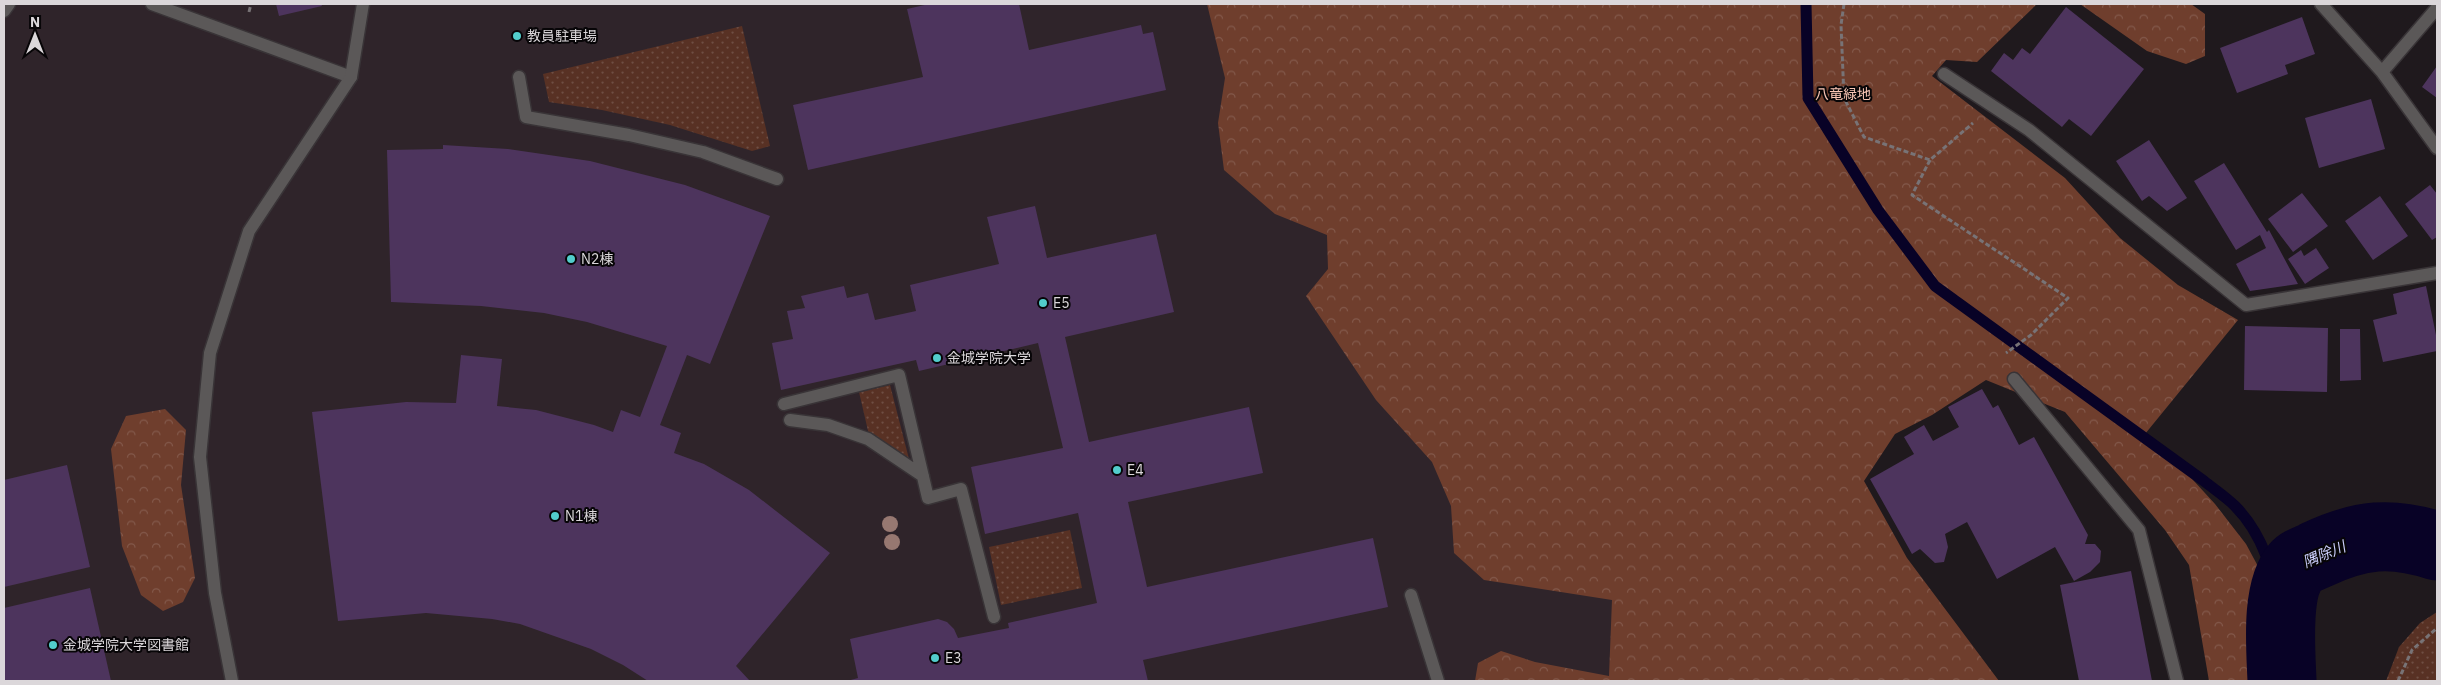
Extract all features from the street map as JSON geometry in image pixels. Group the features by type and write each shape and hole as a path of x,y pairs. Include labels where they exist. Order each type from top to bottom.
{"street":[{"path":"4,11 9,4"},
{"path":"152,4 351,77"},
{"path":"232,681 215,593 200,456 210,353 249,231 351,77 363,4"},
{"path":"2321,4 2382,72 2437,148"},
{"path":"2382,72 2437,8"},
{"path":"1944,74 2029,130 2246,305 2437,273"},
{"path":"518,77 526,117 629,135 703,152 778,179"},
{"path":"784,404 899,375 928,498 961,489 994,618"},
{"path":"2014,379 2140,530 2177,681"},
{"path":"790,420 828,425 868,439 923,476"},
{"path":"1411,595 1438,681"}],"path":[{"path":"1844,4 1841,25 1844,98 1864,137 1930,160"},
{"path":"1991,104 1963,134 1930,160 1912,195 2068,298 2031,335 2001,357"},
{"path":"2398,681 2412,650 2437,628"}],"shaded area":[{"name":"金城学院大学","path":"4,4 1588,4 1812,437 1945,681 4,681"},
{"path":"742,26 770,146 752,151 670,125 602,110 549,102 543,74"},
{"path":"890,385 909,459 869,435 859,392"},
{"path":"1070,530 1082,588 1001,605 989,547"},
{"path":"2437,612 2437,681 2386,681 2399,647 2420,623"}],"green space":[{"name":"八竜緑地","path":"1207,4 2037,4 1977,62 1946,60 1932,76 2065,178 2120,238 2178,285 2238,320 2145,434 2172,457 2215,504 2246,544 2260,570 2262,681 2209,681 2189,565 2165,530 2065,412 1986,380 1932,415 1895,434 1864,481 1907,558 1999,681 1475,681 1478,663 1501,651 1535,662 1609,676 1612,600 1484,580 1454,553 1451,506 1432,462 1376,400 1306,296 1328,269 1327,235 1275,214 1224,170 1218,123 1225,78"},
{"path":"2080,4 2191,4 2205,14 2205,56 2186,64 2147,51"},
{"path":"165,409 186,430 181,485 195,578 183,602 163,611 141,595 122,546 111,449 126,416"}],"building":[{"path":"276,4 321,4 322,6 279,16"},
{"path":"929,4 1019,4 1029,50 1141,25 1143,34 1153,32 1166,90 808,170 793,105 923,77 907,9"},
{"path":"2066,7 2144,69 2091,136 2069,119 2062,127 1991,71 2004,53 2013,60 2022,48 2030,54"},
{"path":"2302,17 2315,54 2285,65 2288,74 2237,93 2220,48"},
{"path":"2437,66 2437,98 2422,87"},
{"path":"2371,99 2385,149 2319,168 2305,118"},
{"path":"2149,140 2187,198 2167,211 2149,196 2142,201 2116,161"},
{"name":"N1棟","path":"443,145 508,149 590,161 685,185 770,216 710,364 687,355 660,425 681,433 674,453 704,464 749,490 830,553 736,666 750,681 648,681 623,665 591,649 520,624 492,619 426,613 338,621 312,412 406,402 456,403 461,355 502,359 497,406 536,410 594,425 613,432 621,410 640,417 667,346 587,322 544,313 481,306 391,302 387,150 443,149"},
{"path":"2224,163 2267,232 2269,230 2298,284 2250,291 2236,264 2266,248 2260,235 2236,250 2194,181"},
{"path":"2430,185 2437,194 2437,237 2432,240 2405,204"},
{"path":"2302,193 2328,226 2293,252 2268,219"},
{"path":"2380,196 2408,236 2373,260 2345,221"},
{"path":"1035,206 1047,258 1156,234 1174,312 1065,337 1089,442 1249,407 1263,473 1128,502 1147,587 1373,538 1388,607 1143,660 1148,681 847,681 858,678 850,639 938,619 947,622 954,629 958,638 1009,628 1008,623 1097,603 1078,513 985,534 971,467 1063,448 1038,343 919,371 916,360 781,390 772,343 793,339 787,311 805,308 801,296 844,286 847,298 868,293 875,320 916,311 910,285 999,264 987,217"},
{"path":"2316,248 2329,268 2305,284 2288,259 2301,250 2304,256"},
{"path":"2426,286 2437,340 2437,351 2383,362 2373,320 2397,314 2393,294"},
{"path":"2245,326 2328,328 2327,392 2244,390"},
{"path":"2340,329 2360,329 2361,380 2340,381"},
{"path":"1982,389 1993,408 1998,405 2019,445 2034,437 2088,535 2085,544 2095,544 2101,551 2100,562 2090,572 2074,581 2055,547 1997,579 1967,522 1945,534 1948,547 1944,562 1935,563 1920,549 1912,554 1870,479 1914,454 1904,437 1924,425 1933,441 1959,427 1948,407"},
{"path":"67,465 90,567 4,587 4,480"},
{"path":"2131,571 2152,681 2079,681 2060,585"},
{"name":"金城学院大学図書館","path":"90,588 111,681 4,681 4,608"}],"waterway":[{"path":"1806,4 1808,98 1878,210 1935,286 2204,481 2231,503 2245,517 2266,555 2275,583 2281,612"},
{"name":"隅除川","path":"2282,681 2280,638 2282,605 2289,577 2298,564 2332,548 2376,537 2405,538 2437,546"}],"place":[{"name":"教員駐車場","path":"517,36"},
{"name":"N2棟","path":"571,259"},
{"name":"E5","path":"1043,303"},
{"name":"金城学院大学","path":"937,358"},
{"name":"E4","path":"1117,470"},
{"name":"N1棟","path":"555,516"},
{"name":"金城学院大学図書館","path":"53,645"},
{"name":"E3","path":"935,658"}]}
